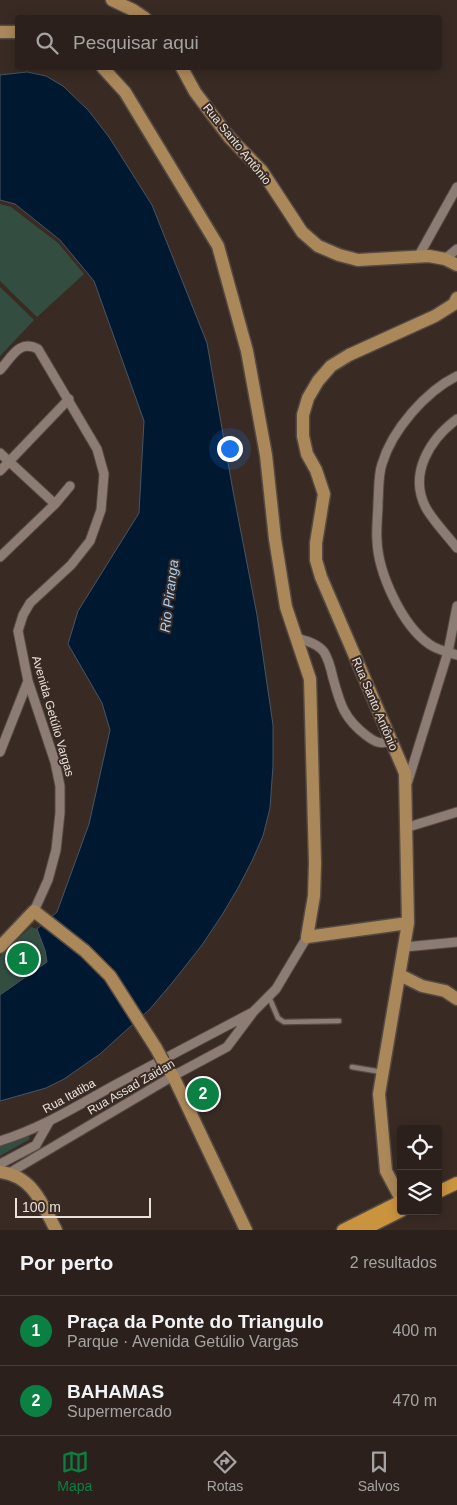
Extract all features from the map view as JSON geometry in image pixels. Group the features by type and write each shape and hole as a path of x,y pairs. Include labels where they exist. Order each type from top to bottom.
{"main road":[{"path":"112,0 140,15"},
{"path":"0,32 15,32"},
{"path":"106,70 125,92 218,246 247,351 266,455 275,539 286,607 298,638 310,679 315,880 307,937 408,923"},
{"name":"Rua Santo Antônio","path":"183,70 196,92 229,137 262,171 302,232 318,246 339,255 358,260 431,256 445,259 457,265"},
{"name":"Rua Santo Antônio","path":"397,1192 386,1171 380,1094 408,923 405,773 321,576 316,560 316,543 324,494 316,470 307,454 303,436 303,415 308,398 318,381 331,366 349,355 435,316 454,304 457,298"},
{"path":"0,947 36,913 85,951 110,976 174,1076 246,1230"},
{"path":"400,975 422,986 445,991 457,999"},
{"path":"4,1173 18,1176 27,1183 39,1198 56,1230"},
{"path":"442,1181 457,1174"},
{"path":"442,1190 457,1183"},
{"path":"343,1230 397,1202"},
{"path":"363,1230 397,1213"}],"street":[{"path":"418,257 457,186"},
{"path":"445,259 457,249"},
{"name":"Avenida Getúlio Vargas","path":"0,370 21,346 30,345 38,349 97,449 104,474 101,510 90,541 71,564 30,603 23,615 18,632 28,681 52,753 60,786 60,813 56,850 36,913"},
{"path":"452,654 429,645 406,619 390,589 381,564 377,541 382,464 393,440 423,400 434,390 457,376"},
{"path":"0,471 69,399"},
{"path":"457,418 440,432 427,451 423,461 420,482 427,510 457,548"},
{"path":"0,453 55,504"},
{"path":"0,557 4,546 55,504 70,486"},
{"path":"404,790 452,654 457,606"},
{"path":"298,638 317,645 324,651 329,662 339,703 351,723 376,742 385,744 391,741"},
{"path":"0,752 28,681"},
{"path":"405,828 457,812"},
{"name":"Rua Assad Zaidan","path":"4,1173 227,1047 254,1011 276,989 307,937"},
{"path":"405,947 457,942"},
{"name":"Rua Assad Zaidan","path":"148,1068 254,1011"},
{"name":"Rua Itatiba","path":"0,1141 50,1122 148,1068"},
{"path":"0,1164 36,1145 50,1122"}],"lane":[{"path":"269,997 278,1018 284,1022 340,1021"},
{"path":"352,1067 383,1072"}],"green space":[{"path":"0,204 11,207 58,243 84,274 37,317 0,281"},
{"path":"0,287 34,320 0,356"},
{"path":"31,927 37,929 45,950 47,963 0,995 0,956"},
{"path":"28,1135 30,1139 0,1156 0,1144"}],"water":[{"name":"Rio Piranga","path":"27,72 46,76 63,86 88,110 109,137 152,205 207,343 257,615 273,725 273,766 270,808 263,836 252,861 222,915 202,945 172,983 150,1009 100,1054 64,1079 46,1088 0,1101 0,995 47,962 45,950 37,929 57,912 89,824 110,730 102,703 68,644 78,611 139,513 144,421 94,281 60,240 15,204 0,200 0,75"}],"place":[{"name":"Praça da Ponte do Triangulo","path":"23,959"},
{"name":"BAHAMAS","path":"203,1094"}]}
